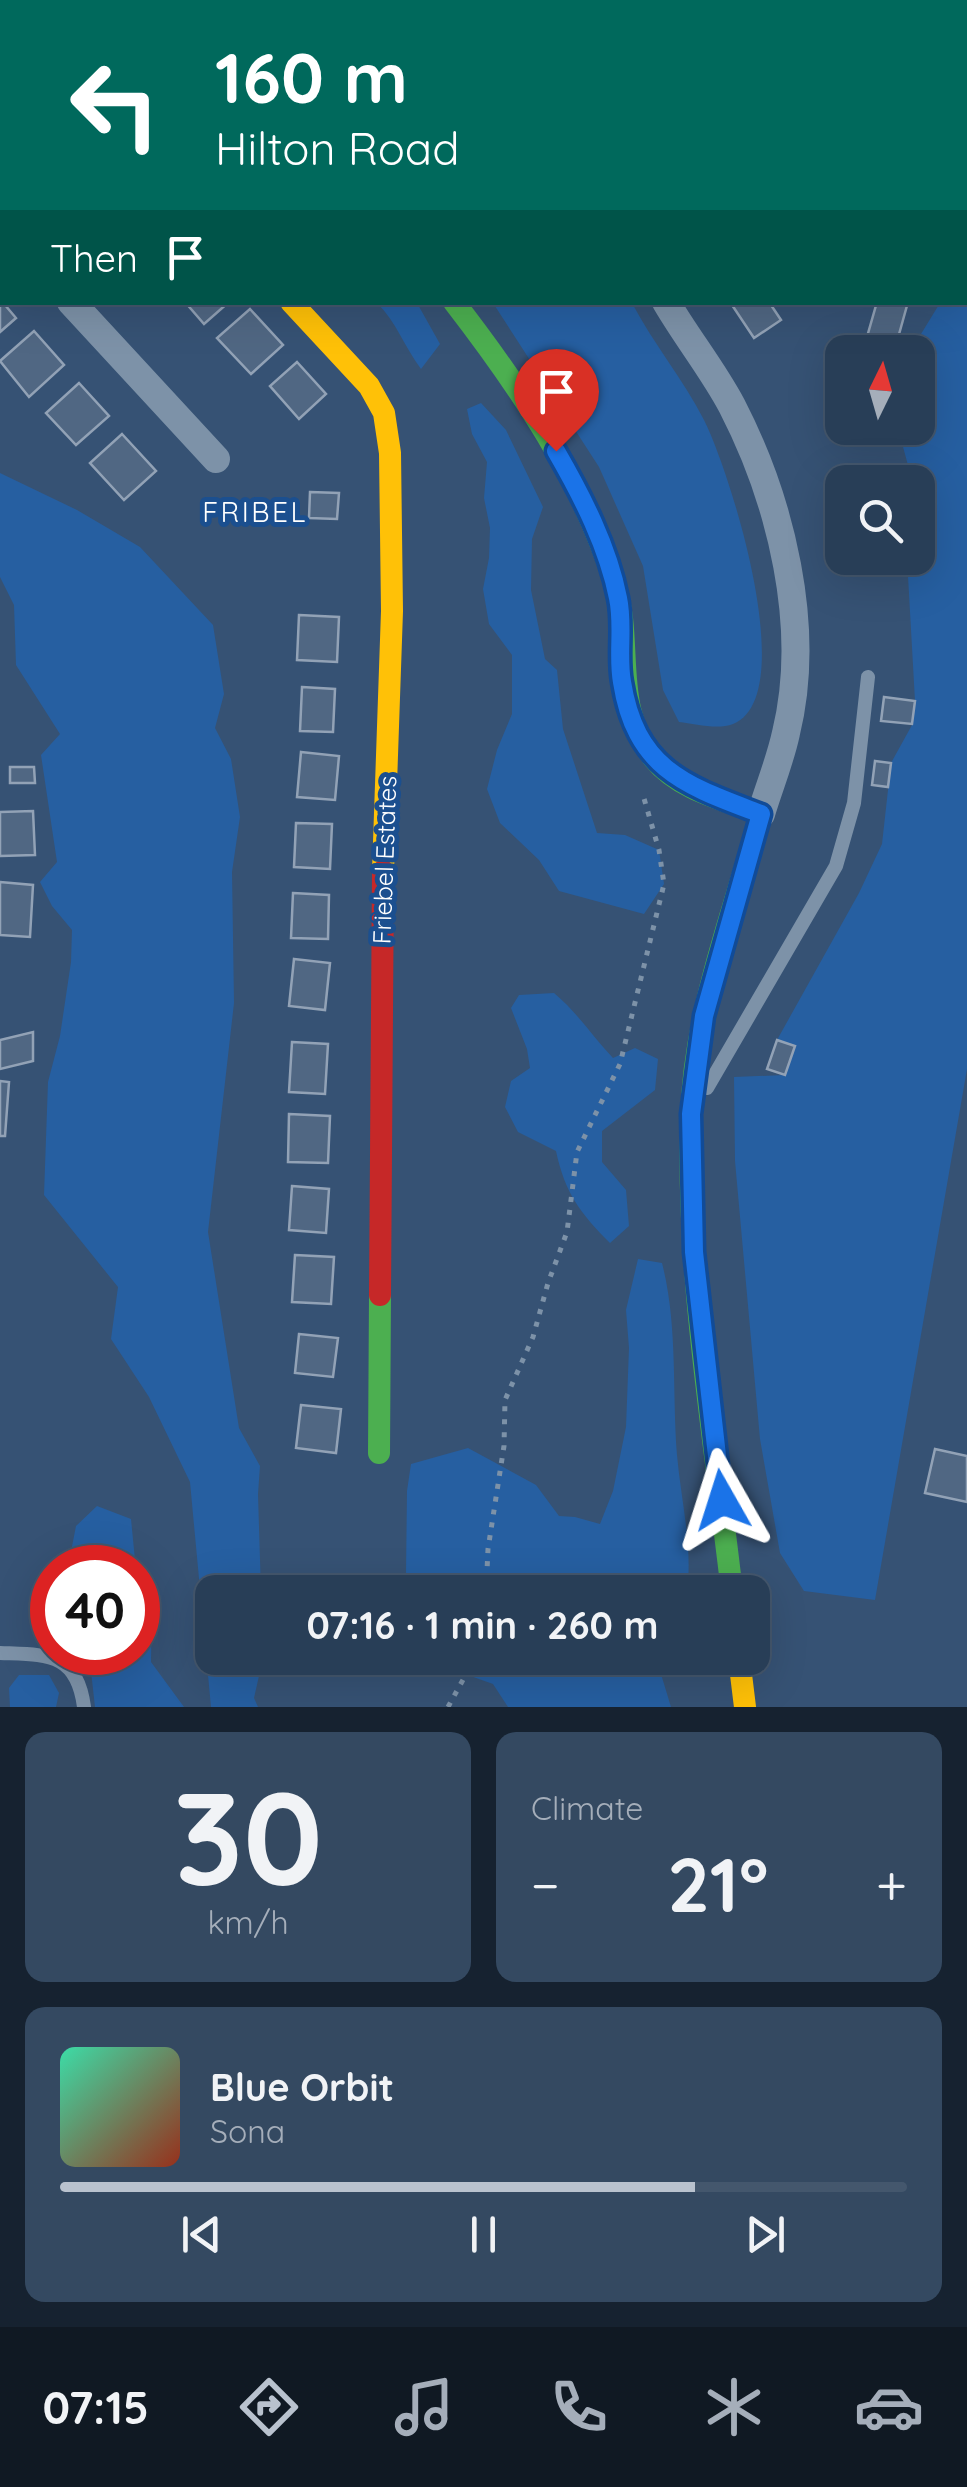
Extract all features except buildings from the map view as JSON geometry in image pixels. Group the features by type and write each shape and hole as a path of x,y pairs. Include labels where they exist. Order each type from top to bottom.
{"street":[{"path":"74,305 216,459"},
{"name":"Friebel Estates","path":"295,305 369,386 384,413 390,453 392,610 381,958 379,1453"},
{"path":"456,305 516,383 576,485 604,550 619,600 622,682 634,728 656,762 688,786 761,814"},
{"path":"668,305 730,403 761,467 790,588 796,658 787,731 704,1016 691,1114 694,1252 730,1575"},
{"path":"742,1675 745,1707"}],"lane":[{"path":"691,1114 836,866 854,802 868,677"},
{"path":"0,1653 55,1656 80,1678 84,1707"}],"path":[{"path":"487,1575 504,1446 505,1400 533,1337 567,1232 576,1152 620,1064 664,884 659,850 643,804 642,782 656,762"},
{"path":"448,1707 466,1675"}],"shaded area":[{"path":"379,305 418,305 440,344 421,369"},
{"path":"494,305 633,305 696,405 729,484 754,580 761,628 761,672 753,705 733,724 714,727 679,722 663,690 643,566 599,467"},
{"path":"939,305 967,305 967,1069 875,1600 804,1591 780,1553 760,1439 735,1161 734,1077 785,1075 795,1046 777,1040 882,844 891,763 912,725 915,701 908,575 935,575 935,465 908,465 903,445 935,445 935,335 920,335"},
{"path":"481,403 506,430 543,507 532,539 531,590 545,659 557,670 563,729 597,833 625,835 659,850 664,884 644,914 559,891 539,860 500,823 487,789 512,714 512,655 489,624 483,589 490,528 484,498 487,462 472,434 467,409"},
{"path":"0,473 77,510 140,547 213,625 224,694 215,728 231,759 240,817 232,872 234,1003 208,1232 239,1428 260,1466 260,1575 199,1575 190,1482 149,1397 111,1339 118,1287 44,1195 48,1082 60,1036 71,962 72,930 52,906 40,882 57,862 41,755 60,734 16,665 14,605 0,577"},
{"path":"554,993 613,1058 635,1048 658,1059 655,1090 602,1131 602,1162 626,1190 629,1226 610,1243 575,1202 556,1151 518,1132 505,1107 511,1081 530,1068 511,1008 519,995"},
{"path":"638,1259 662,1263 672,1334 677,1455 688,1541 688,1575 407,1575 411,1464 468,1448 536,1485 559,1516 600,1524 613,1491 626,1427 626,1310"},
{"path":"97,1506 131,1519 134,1545 72,1545 76,1526"},
{"path":"160,1674 184,1707 95,1707 91,1675"},
{"path":"19,1675 49,1675 59,1693 56,1707 10,1707 9,1688"},
{"path":"208,1675 259,1675 254,1698 258,1707 211,1707"},
{"path":"468,1675 661,1675 671,1707 508,1707 493,1684"}],"traffic: fast":[{"path":"456,305 547,436 601,545 620,607 628,697 641,739 654,759 677,779 761,814 707,1001 691,1116 697,1295 730,1575"},
{"path":"379,1453 380,1295"}],"traffic: slow":[{"path":"294,305 369,386 384,413 390,453 392,611 383,871"},
{"path":"741,1675 745,1707"}],"traffic: jam":[{"path":"380,1295 383,871"}],"district":[{"name":"FRIBEL","path":"255,511"}],"route":[{"path":"556,451 576,485 604,550 619,600 622,682 634,728 656,762 688,786 761,814 704,1016 691,1114 694,1252 722,1500"}]}
